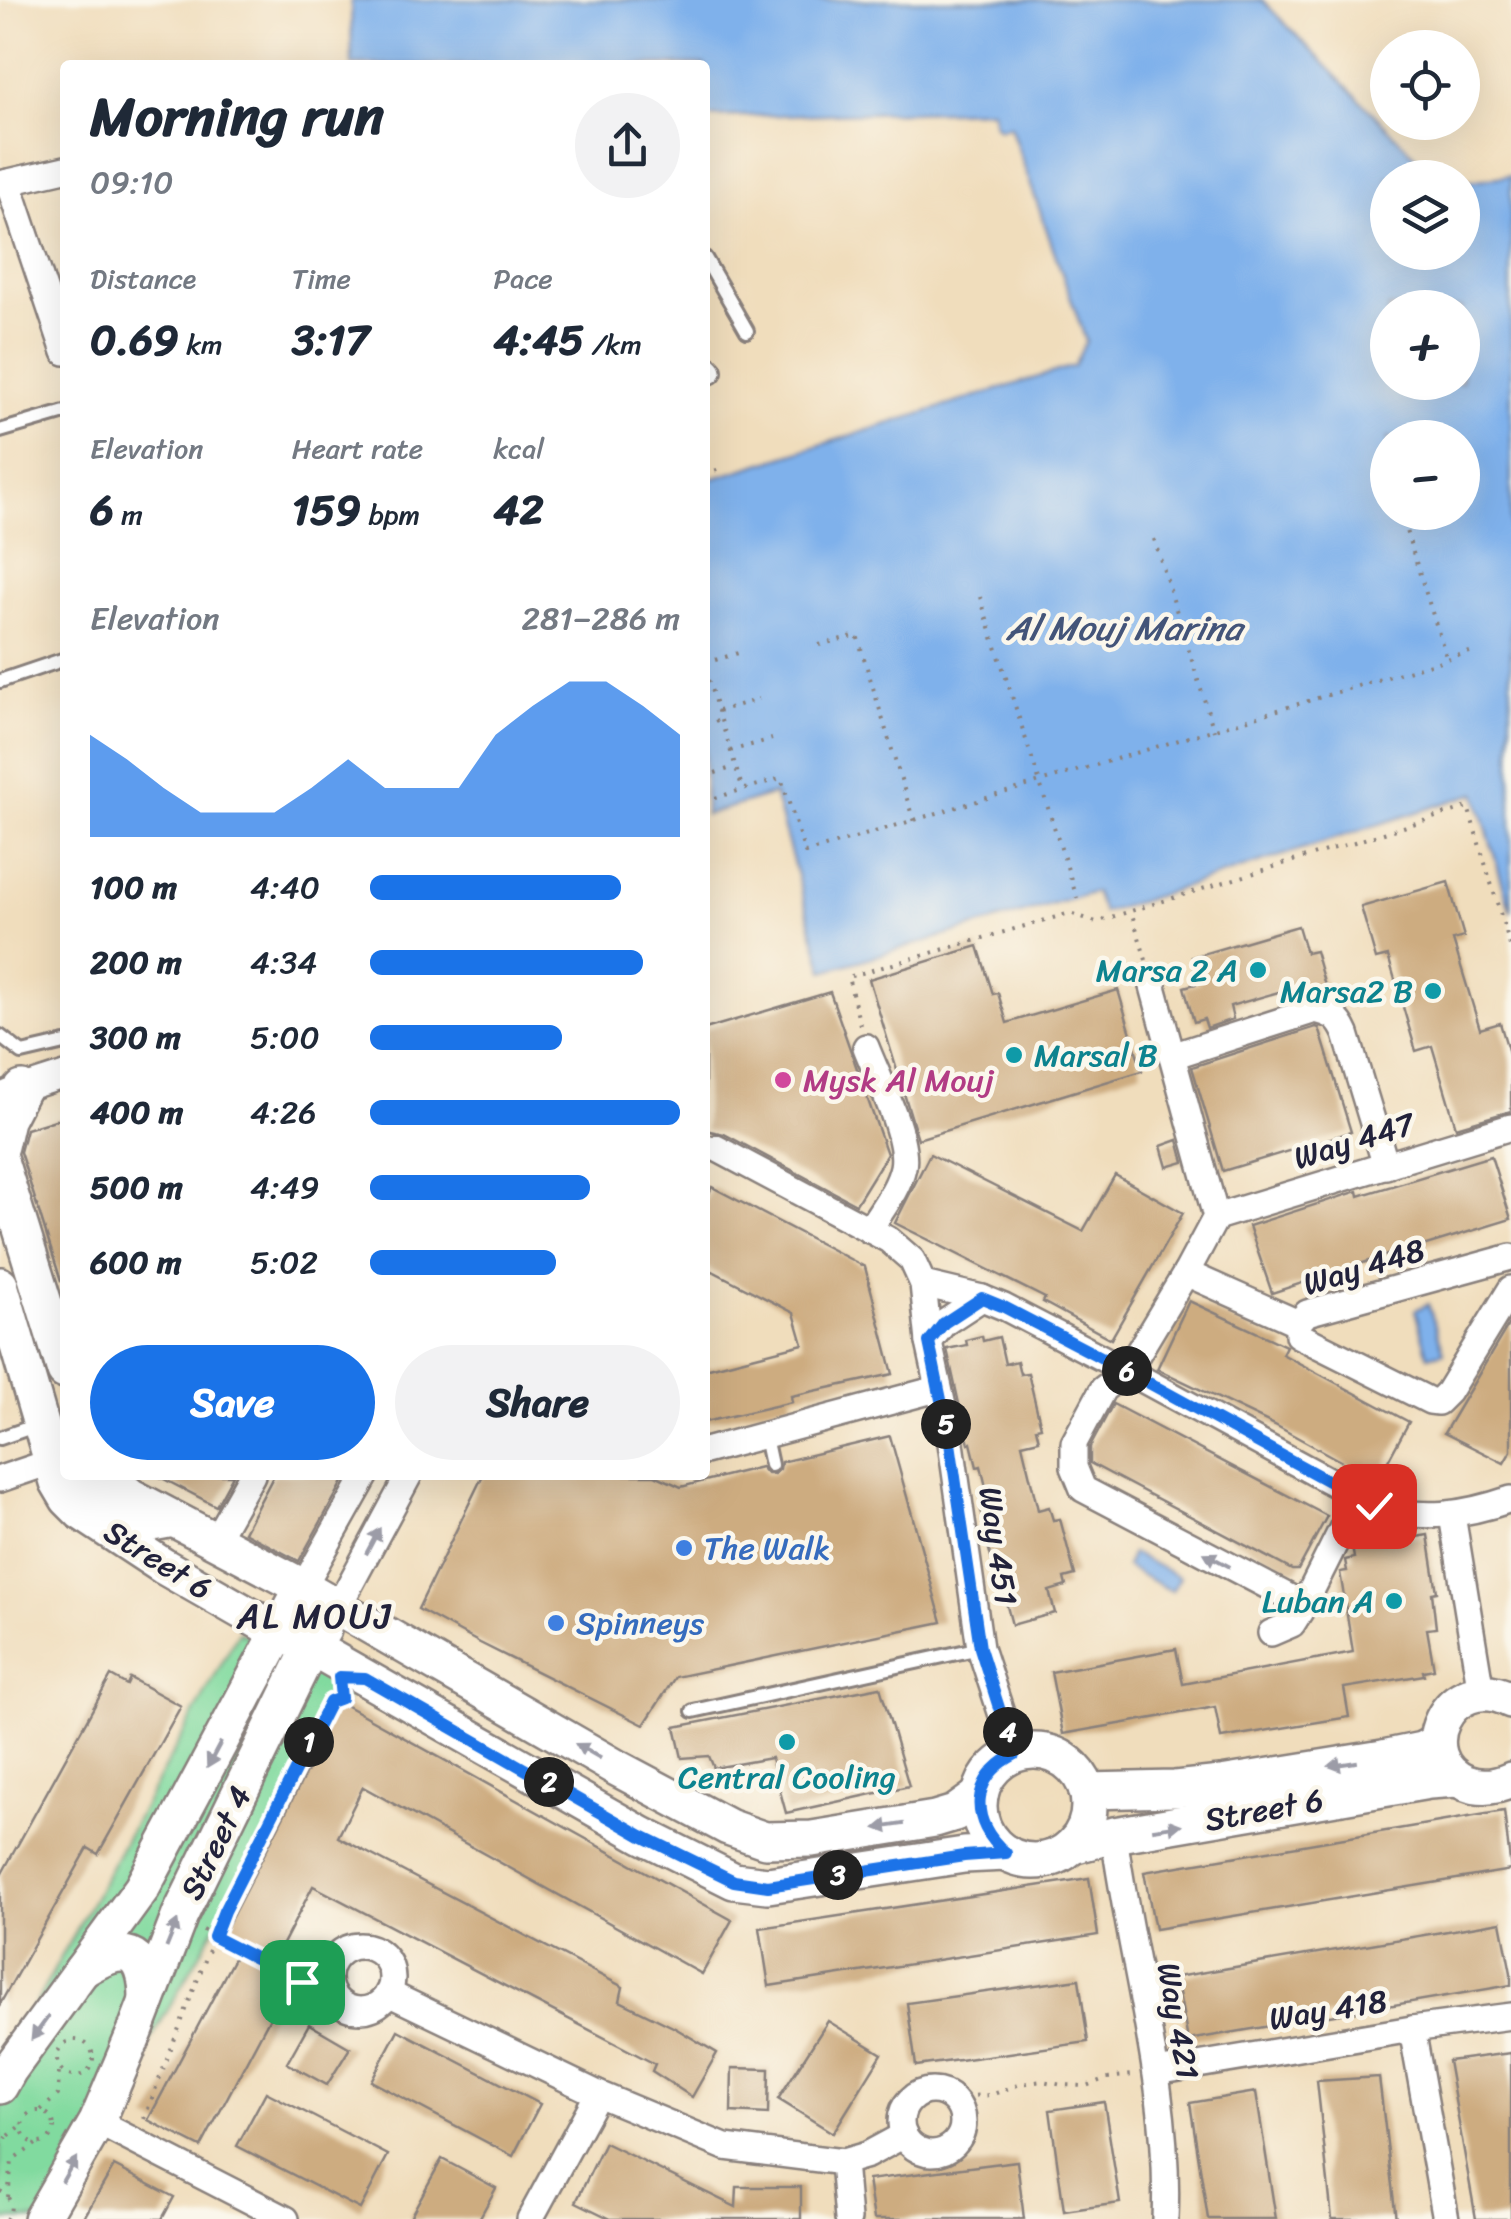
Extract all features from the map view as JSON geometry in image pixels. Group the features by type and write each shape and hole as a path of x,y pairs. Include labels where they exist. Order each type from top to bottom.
{"street":[{"path":"60,170 4,183 56,289 60,317"},
{"path":"1152,979 1216,1217 1127,1371 1103,1389 1074,1442 1074,1467 1082,1489 1304,1605"},
{"path":"1172,1056 1315,1010 1331,1014 1340,1020 1346,1034 1386,1166"},
{"path":"866,1047 905,1148 896,1185 868,1230"},
{"path":"0,1146 11,1093 60,1077"},
{"name":"Way 447","path":"1216,1217 1511,1127"},
{"path":"716,1148 901,1248 912,1260 922,1284 1004,1307 1391,1512 1452,1515 1511,1499"},
{"path":"0,1161 60,1355"},
{"name":"Way 448","path":"1511,1257 1307,1312 1298,1323 1300,1338 1438,1402 1511,1289"},
{"path":"1186,1274 1298,1323"},
{"name":"Way 451","path":"922,1284 980,1648 1014,1755"},
{"name":"Street 6","path":"2,1295 42,1424 60,1454"},
{"path":"929,1342 944,1323 982,1298"},
{"path":"710,1449 938,1389"},
{"path":"0,1479 60,1465"},
{"name":"Street 6","path":"60,1478 58,1482 68,1499 81,1512 164,1566 296,1640 352,1678 642,1836 734,1881 768,1886 1006,1853"},
{"path":"83,1480 154,1528 180,1523"},
{"name":"Street 6","path":"111,1480 130,1496 303,1587 728,1827 765,1840 812,1838 936,1819 956,1813 980,1795"},
{"path":"214,1542 249,1480"},
{"name":"Street 4","path":"42,2219 98,2122 180,1915 285,1702 303,1587 363,1480"},
{"name":"Street 4","path":"0,2086 142,1888 260,1669 338,1607 405,1480"},
{"path":"1271,1633 1292,1624 1358,1497"},
{"path":"1452,1515 1496,1696 1467,1696 1445,1714 1437,1742 1440,1756 1458,1778"},
{"path":"232,1605 256,1634 262,1648 260,1669"},
{"path":"285,1702 297,1689 314,1681 352,1678"},
{"name":"Street 6","path":"1087,1791 1221,1784 1383,1758 1422,1750 1437,1742"},
{"path":"1030,1752 1058,1758 1071,1766 1087,1791 1087,1821 1081,1835 1057,1856 1040,1861 1022,1860 1006,1853 984,1828 979,1812 985,1782 992,1771 1014,1755 1030,1752"},
{"name":"Street 6","path":"1072,1846 1429,1781 1458,1778 1485,1787 1511,1780"},
{"name":"Way 421","path":"1114,1836 1156,2072 1166,2219"},
{"path":"353,1946 374,1949 388,1963 388,1993 381,2002 361,2010 341,2004 329,1986 330,1966 353,1946"},
{"path":"82,1971 118,1953 139,1960 147,1980 147,2000"},
{"path":"388,1993 598,2094 725,2148 843,2162 866,2156 904,2135"},
{"name":"Way 418","path":"1156,2072 1511,2016"},
{"path":"1412,2029 1446,2219"},
{"path":"938,2092 955,2101 964,2119 953,2146 926,2153 909,2143 901,2126 904,2108 918,2094 938,2092"},
{"path":"530,2219 598,2094"},
{"path":"98,2122 286,2219"},
{"path":"843,2162 848,2219"}],"lane":[{"path":"710,267 747,331"},
{"path":"0,431 60,413"},
{"path":"0,681 60,661"},
{"path":"0,1036 22,1054 60,1045"},
{"path":"0,1438 42,1424"},
{"path":"764,1436 771,1465"},
{"path":"693,1712 980,1648"}],"path":[{"path":"710,473 720,470"},
{"path":"1406,530 1447,660"},
{"path":"1154,538 1214,731"},
{"path":"980,596 1077,898"},
{"path":"819,646 856,634 914,822"},
{"path":"710,664 745,651"},
{"path":"710,800 781,778 805,853 1470,652"},
{"path":"710,683 743,790"},
{"path":"718,711 759,699"},
{"path":"710,723 721,720"},
{"path":"730,751 772,739"},
{"path":"710,774 735,767"},
{"path":"866,1047 848,977 1070,913 1096,922 1468,807 1511,949"},
{"path":"1132,911 1152,979"},
{"path":"134,2142 224,1911 330,1702 341,1698 352,1678"},
{"path":"180,1915 302,1982 319,1988 329,1986"},
{"path":"0,2147 21,2126 25,2116 41,2110 58,2095 58,2064 58,2052 65,2043 83,2042 92,2050 93,2062 83,2074 71,2076 58,2064"},
{"path":"955,2101 1031,2082 1086,2086 1107,2078 1156,2072"},
{"path":"6,2219 11,2208 8,2197 12,2161 36,2143 47,2140 54,2127 52,2118 41,2110"},
{"path":"21,2126 27,2139 36,2143"},
{"path":"0,2133 7,2137"},
{"path":"0,2191 8,2197"}],"green space":[{"path":"239,1632 353,1687 48,2219 0,2219 0,2069"}],"water":[{"name":"Al Mouj Marina","path":"351,0 1262,0 1370,110 1370,140 1400,140 1419,160 1370,160 1370,270 1480,270 1480,180 1511,175 1511,912 1476,793 1103,913 1095,892 824,971 774,794 710,813 710,479 1074,366 1086,341 1010,126 999,129 992,110 710,117 710,60 352,60"},
{"path":"1428,1304 1444,1352 1428,1356 1415,1310"},
{"path":"1132,1553 1179,1577 1172,1591 1126,1567"}],"building":[{"name":"Marsa2 B","path":"1448,882 1464,937 1453,940 1480,1029 1500,1023 1511,1060 1511,1111 1456,1127 1432,1046 1416,1051 1388,956 1376,959 1361,907"},
{"name":"Marsa 2 A","path":"1298,926 1306,953 1315,951 1325,986 1316,989 1317,994 1292,1000 1289,989 1230,1006 1233,1019 1207,1028 1204,1019 1194,1022 1184,987 1199,983 1192,957"},
{"name":"Marsal B","path":"978,946 1007,1023 1118,990 1142,1071 918,1139 869,979"},
{"name":"Mysk Al Mouj","path":"830,992 887,1154 856,1204 724,1134 710,1131 710,1028"},
{"path":"1316,1027 1351,1132 1223,1171 1192,1067"},
{"path":"60,1119 60,1278 20,1152 26,1129"},
{"path":"1178,1140 1184,1162 1167,1167 1161,1146"},
{"path":"930,1154 1083,1231 1115,1175 1183,1213 1111,1339 1043,1302 1045,1298 895,1223"},
{"path":"1491,1156 1511,1219 1272,1293 1249,1226 1358,1191 1359,1196"},
{"path":"712,1187 865,1267 893,1374 791,1396 792,1402 710,1421 710,1368 803,1344 794,1313 710,1270"},
{"path":"1189,1301 1286,1346 1282,1354 1409,1422 1377,1481 1354,1465 1353,1468 1275,1425 1157,1369"},
{"path":"1511,1320 1511,1451 1504,1463 1444,1433"},
{"path":"982,1336 983,1341 999,1337 1005,1364 1017,1361 1020,1374 1028,1373 1041,1427 1036,1428 1039,1440 1022,1444 1038,1510 1049,1507 1053,1520 1060,1519 1075,1575 1064,1578 1066,1586 1049,1591 1055,1613 1012,1625 985,1534 981,1510 991,1508 981,1466 977,1467 969,1444 947,1349 967,1345 966,1340"},
{"path":"1113,1404 1327,1516 1298,1570 1090,1463 1090,1447"},
{"name":"The Walk","path":"890,1436 942,1622 675,1677 644,1725 418,1609 481,1480 666,1480 681,1487 761,1467 767,1474 774,1474 781,1462"},
{"path":"166,1480 230,1480 216,1506"},
{"path":"271,1480 344,1480 299,1561 244,1532"},
{"path":"1375,1522 1410,1530 1411,1538 1428,1535 1437,1592 1432,1593 1436,1628 1427,1629 1434,1669 1423,1671 1424,1675 1344,1688 1349,1717 1221,1738 1215,1707 1063,1734 1051,1672 1176,1649 1183,1684 1353,1652 1340,1572 1347,1571 1345,1560 1354,1558 1352,1546 1360,1529"},
{"path":"111,1676 127,1685 130,1678 181,1706 98,1854 88,1848 0,2004 0,1877"},
{"name":"Central Cooling","path":"880,1687 909,1786 786,1813 771,1758 714,1768 709,1756 682,1758 675,1727"},
{"path":"338,1701 732,1920 702,1974 363,1787 338,1837 623,1987 620,2001 717,2053 692,2097 652,2071 655,2064 313,1886 267,1975 284,1984 284,1991 201,2147 148,2120 241,1945 222,1936 313,1759 308,1756"},
{"path":"1504,1811 1511,1870 1155,1929 1144,1872"},
{"path":"1089,1878 1098,1935 769,1986 760,1928"},
{"path":"1501,1922 1511,1985 1188,2040 1176,1977"},
{"path":"1079,1979 1088,2042 916,2066 907,2003"},
{"path":"828,2021 882,2054 833,2133 778,2099"},
{"path":"309,2024 350,2048 327,2085 287,2063"},
{"path":"398,2030 540,2104 513,2156 371,2081"},
{"path":"1511,2053 1511,2219 1476,2219 1448,2061"},
{"path":"732,2068 769,2069 768,2114 731,2112"},
{"path":"1379,2077 1396,2219 1332,2219 1317,2081"},
{"path":"266,2092 388,2155 360,2209 237,2146"},
{"path":"1256,2092 1276,2219 1208,2219 1190,2103"},
{"path":"1104,2102 1120,2203 1064,2211 1050,2110"},
{"path":"605,2143 736,2207 737,2187 801,2187 801,2219 611,2219 576,2202"},
{"path":"442,2159 496,2188 479,2219 409,2219"},
{"path":"1017,2161 1024,2219 874,2219 868,2180"},
{"path":"114,2166 174,2197 162,2219 83,2219"}],"place":[{"name":"Marsa 2 A","path":"1258,970"},
{"name":"Marsa2 B","path":"1433,991"},
{"name":"Marsal B","path":"1014,1055"},
{"name":"Mysk Al Mouj","path":"783,1080"},
{"name":"The Walk","path":"684,1548"},
{"name":"Luban A","path":"1394,1601"},
{"name":"Spinneys","path":"556,1623"},
{"name":"Central Cooling","path":"787,1742"}],"district":[{"name":"AL MOUJ","path":"315,1616"}],"route":[{"path":"302,1982 214,1937 330,1702 341,1698 339,1677 365,1678 642,1836 734,1881 768,1886 1006,1853 984,1828 979,1812 980,1795 992,1771 1014,1755 980,1648 950,1443 929,1342 944,1323 982,1298 1127,1371 1374,1506"}]}
